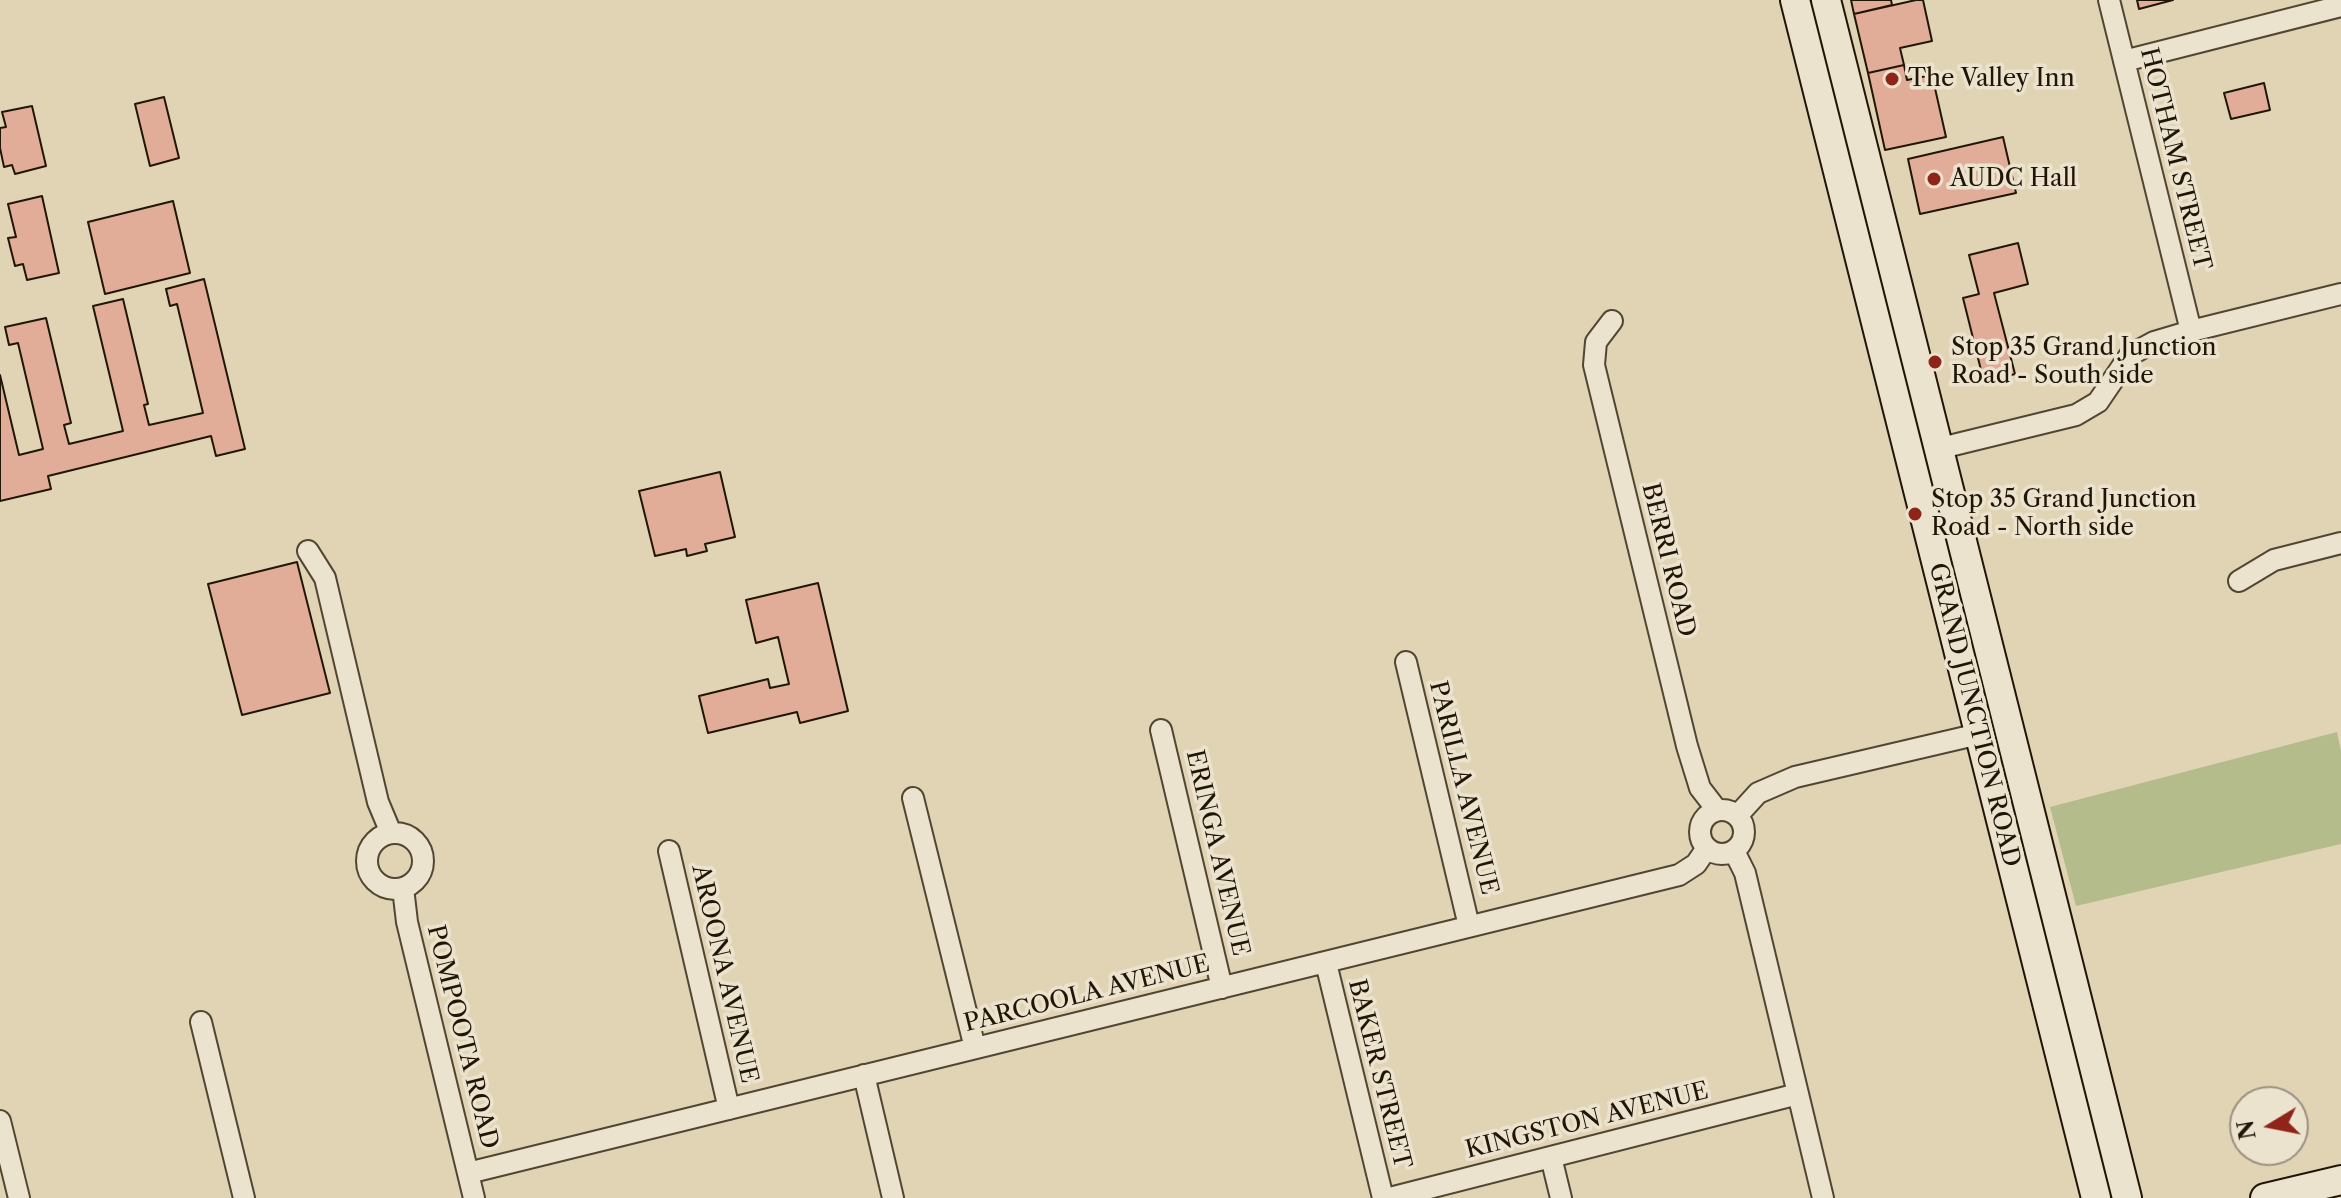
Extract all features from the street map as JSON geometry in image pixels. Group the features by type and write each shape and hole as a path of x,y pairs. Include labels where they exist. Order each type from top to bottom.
{"main road":[{"name":"GRAND JUNCTION ROAD","path":"1795,0 2096,1198"},
{"name":"GRAND JUNCTION ROAD","path":"1826,0 2127,1198"},
{"path":"1825,119 1854,113"},
{"path":"1910,456 1937,449"},
{"path":"1979,734 2006,726"},
{"path":"2273,1197 2341,1180"}],"street":[{"name":"HOTHAM STREET","path":"2109,0 2191,331"},
{"path":"2124,61 2341,6"},
{"path":"1937,449 2076,415 2098,402 2130,355 2154,342 2341,294"},
{"name":"BERRI ROAD","path":"1612,321 1596,342 1594,365 1687,746 1700,788 1727,813"},
{"path":"2239,581 2274,560 2341,543"},
{"path":"308,551 325,578 378,802 391,833"},
{"name":"PARILLA AVENUE","path":"1406,662 1469,926"},
{"name":"ERINGA AVENUE","path":"1161,730 1222,988"},
{"path":"1727,813 1744,829 1743,839 1734,851 1720,854 1702,842 1700,830 1707,816 1727,813 1758,793 1795,777 1979,734"},
{"path":"913,798 975,1048"},
{"path":"391,833 410,837 423,858 419,877 403,888 388,888 379,884 372,877 367,864 372,845 391,833"},
{"name":"PARCOOLA AVENUE","path":"468,1173 1679,875 1696,864 1707,848"},
{"name":"AROONA AVENUE","path":"669,851 729,1109"},
{"path":"1734,851 1745,873 1823,1198"},
{"name":"POMPOOTA ROAD","path":"403,888 407,922 474,1198"},
{"name":"BAKER STREET","path":"1326,963 1383,1198"},
{"path":"201,1022 244,1198"},
{"path":"864,1075 893,1198"},
{"name":"KINGSTON AVENUE","path":"1390,1198 1798,1094"},
{"path":"0,1121 19,1198"},
{"path":"1551,1157 1561,1198"}],"green space":[{"path":"2337,732 2341,751 2341,844 2076,906 2050,807"}],"building":[{"path":"1851,0 1891,0 1892,5 1854,14"},
{"path":"1923,0 1932,41 1900,48 1904,65 1868,73 1854,14"},
{"path":"2137,0 2173,0 2139,9"},
{"path":"1904,65 1907,80 1932,75 1946,137 1885,150 1868,73"},
{"path":"2264,83 2270,110 2231,119 2224,93"},
{"path":"164,97 179,158 150,166 135,104"},
{"path":"32,106 46,166 15,174 12,165 4,167 0,148 0,128 6,127 2,112"},
{"path":"2003,137 2016,193 1920,214 1908,159"},
{"path":"42,196 59,273 27,280 23,264 15,266 8,238 16,237 8,204"},
{"path":"173,201 190,273 105,294 88,222"},
{"path":"2018,243 2028,284 1994,293 2015,374 1984,382 1963,298 1979,294 1969,255"},
{"path":"204,279 245,449 216,456 211,436 48,476 51,489 0,501 0,375 19,455 43,449 18,343 9,345 5,327 46,318 71,423 64,425 69,444 123,431 93,306 123,299 148,404 144,405 149,425 203,413 177,304 170,306 166,289"},
{"path":"720,472 735,537 705,544 707,551 687,556 686,549 655,556 639,491"},
{"path":"297,562 330,693 242,715 208,584"},
{"path":"818,583 848,711 800,723 797,712 708,733 699,696 768,679 770,688 789,684 778,637 756,643 746,600"}],"place":[{"name":"The Valley Inn","path":"1892,79"},
{"name":"AUDC Hall","path":"1934,179"},
{"name":"Stop 35 Grand Junction Road - South side","path":"1935,362"},
{"name":"Stop 35 Grand Junction Road - North side","path":"1915,514"}]}
